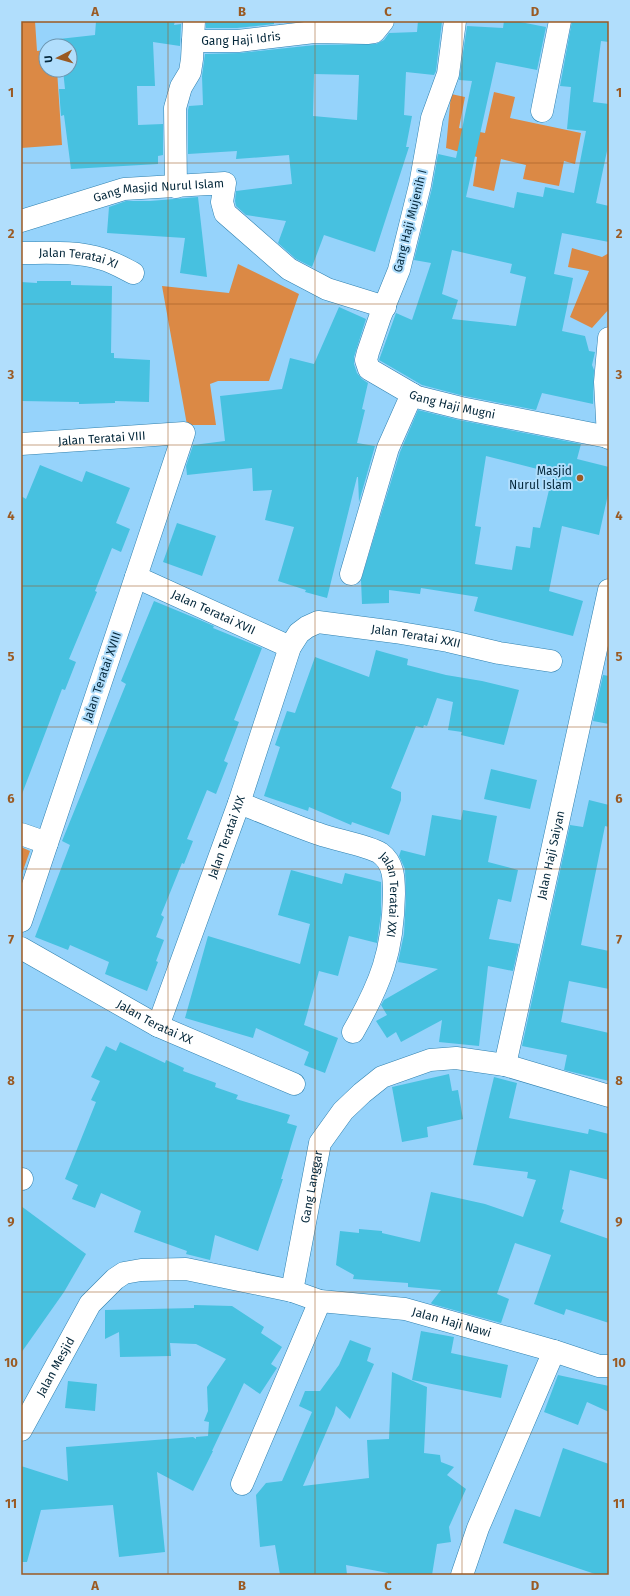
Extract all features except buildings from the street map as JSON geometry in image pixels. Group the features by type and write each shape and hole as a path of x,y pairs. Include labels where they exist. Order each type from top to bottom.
{"street":[{"name":"Gang Haji Idris","path":"176,187 174,108 181,87 190,72 194,31 238,41 314,32 367,33 374,32 383,21"},
{"name":"Gang Haji Mujenih I","path":"412,394 369,369 366,360 399,270 420,185 432,118 448,74 455,21"},
{"path":"542,111 560,21"},
{"name":"Gang Masjid Nurul Islam","path":"21,221 124,189 225,183 222,202 225,213 289,269 327,289 385,307"},
{"name":"Jalan Teratai XI","path":"21,253 71,253 93,257 115,264 133,273"},
{"path":"608,437 605,382 609,338"},
{"name":"Gang Haji Mugni","path":"351,574 388,448 412,394 418,397 461,408 608,437"},
{"name":"Jalan Teratai VIII","path":"21,444 184,433"},
{"name":"Jalan Teratai XVIII","path":"21,921 184,433"},
{"name":"Jalan Teratai XVII","path":"136,577 290,647"},
{"path":"603,647 609,590"},
{"name":"Jalan Teratai XXII","path":"290,647 298,633 318,622 395,632 448,641 499,653 551,661"},
{"name":"Jalan Teratai XIX","path":"158,1026 239,803 290,647"},
{"name":"Jalan Haji Saiyan","path":"505,1065 603,647"},
{"name":"Jalan Teratai XXI","path":"239,803 319,834 375,850 385,858 389,864 394,878 391,940 385,965 377,986 353,1032"},
{"path":"21,834 47,842"},
{"name":"Jalan Teratai XX","path":"21,948 158,1026 294,1084"},
{"name":"Gang Langgar","path":"292,1291 320,1143 343,1111 382,1077 430,1060 456,1058 505,1065 609,1096"},
{"name":"Jalan Mesjid","path":"21,1430 90,1304 115,1279 124,1273 141,1270 186,1269 292,1291"},
{"name":"Jalan Haji Nawi","path":"292,1291 320,1301 405,1309 554,1351 599,1366 609,1366"},
{"path":"242,1484 320,1301"},
{"path":"462,1575 478,1528 554,1351"}],"shaded area":[{"path":"21,21 35,21 38,51 38,78 58,78 62,145 21,148"},
{"path":"494,92 515,97 510,118 581,133 575,164 564,161 559,186 523,179 526,165 501,159 494,191 473,186 477,157 446,148 451,94 465,97 459,128 485,133"},
{"path":"572,248 602,257 609,253 609,309 592,328 570,317 589,271 568,267"},
{"path":"238,264 299,294 269,381 218,381 210,384 216,425 187,425 162,286 229,293"},
{"path":"21,847 30,851 21,876"}],"place":[{"name":"Masjid Nurul Islam","path":"580,478"}]}
